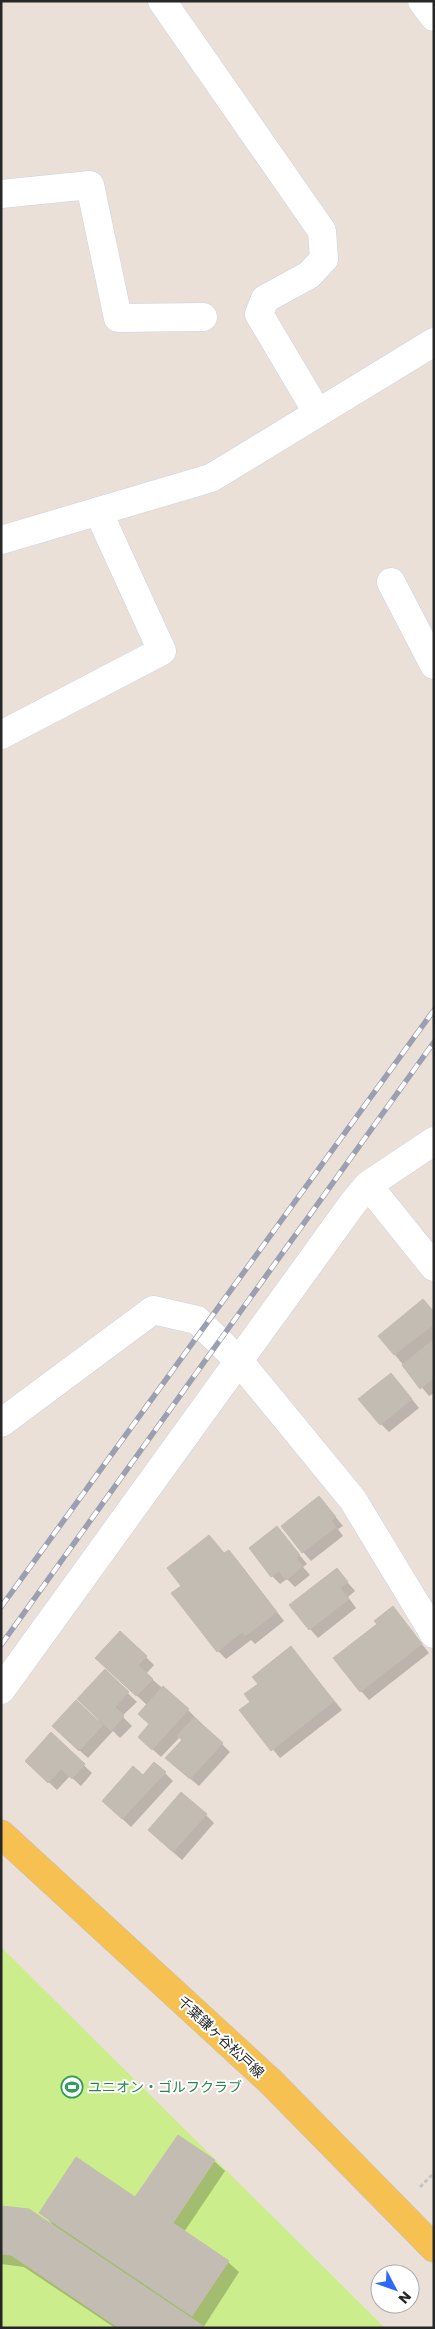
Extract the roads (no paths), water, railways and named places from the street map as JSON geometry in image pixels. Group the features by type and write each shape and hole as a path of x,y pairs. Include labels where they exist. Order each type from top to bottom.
{"main road":[{"name":"千葉鎌ヶ谷松戸線","path":"1,1834 271,2082 434,2248"}],"street":[{"path":"162,1 322,232 324,259 309,275 265,299 259,314 316,412"},
{"path":"422,1 434,17"},
{"path":"1,194 90,185 118,318 203,318"},
{"path":"1,540 211,478 316,412 434,342"},
{"path":"1,735 162,650 98,511"},
{"path":"391,582 434,665"},
{"path":"1,1690 368,1185 434,1141"},
{"path":"368,1185 434,1267"},
{"path":"1,1423 153,1310 197,1320 239,1361 353,1500 434,1634"}],"railway":[{"path":"1,1607 434,1010"},
{"path":"1,1645 434,1042"}],"place":[{"name":"ユニオン・ゴルフクラブ","path":"72,2087"}]}
